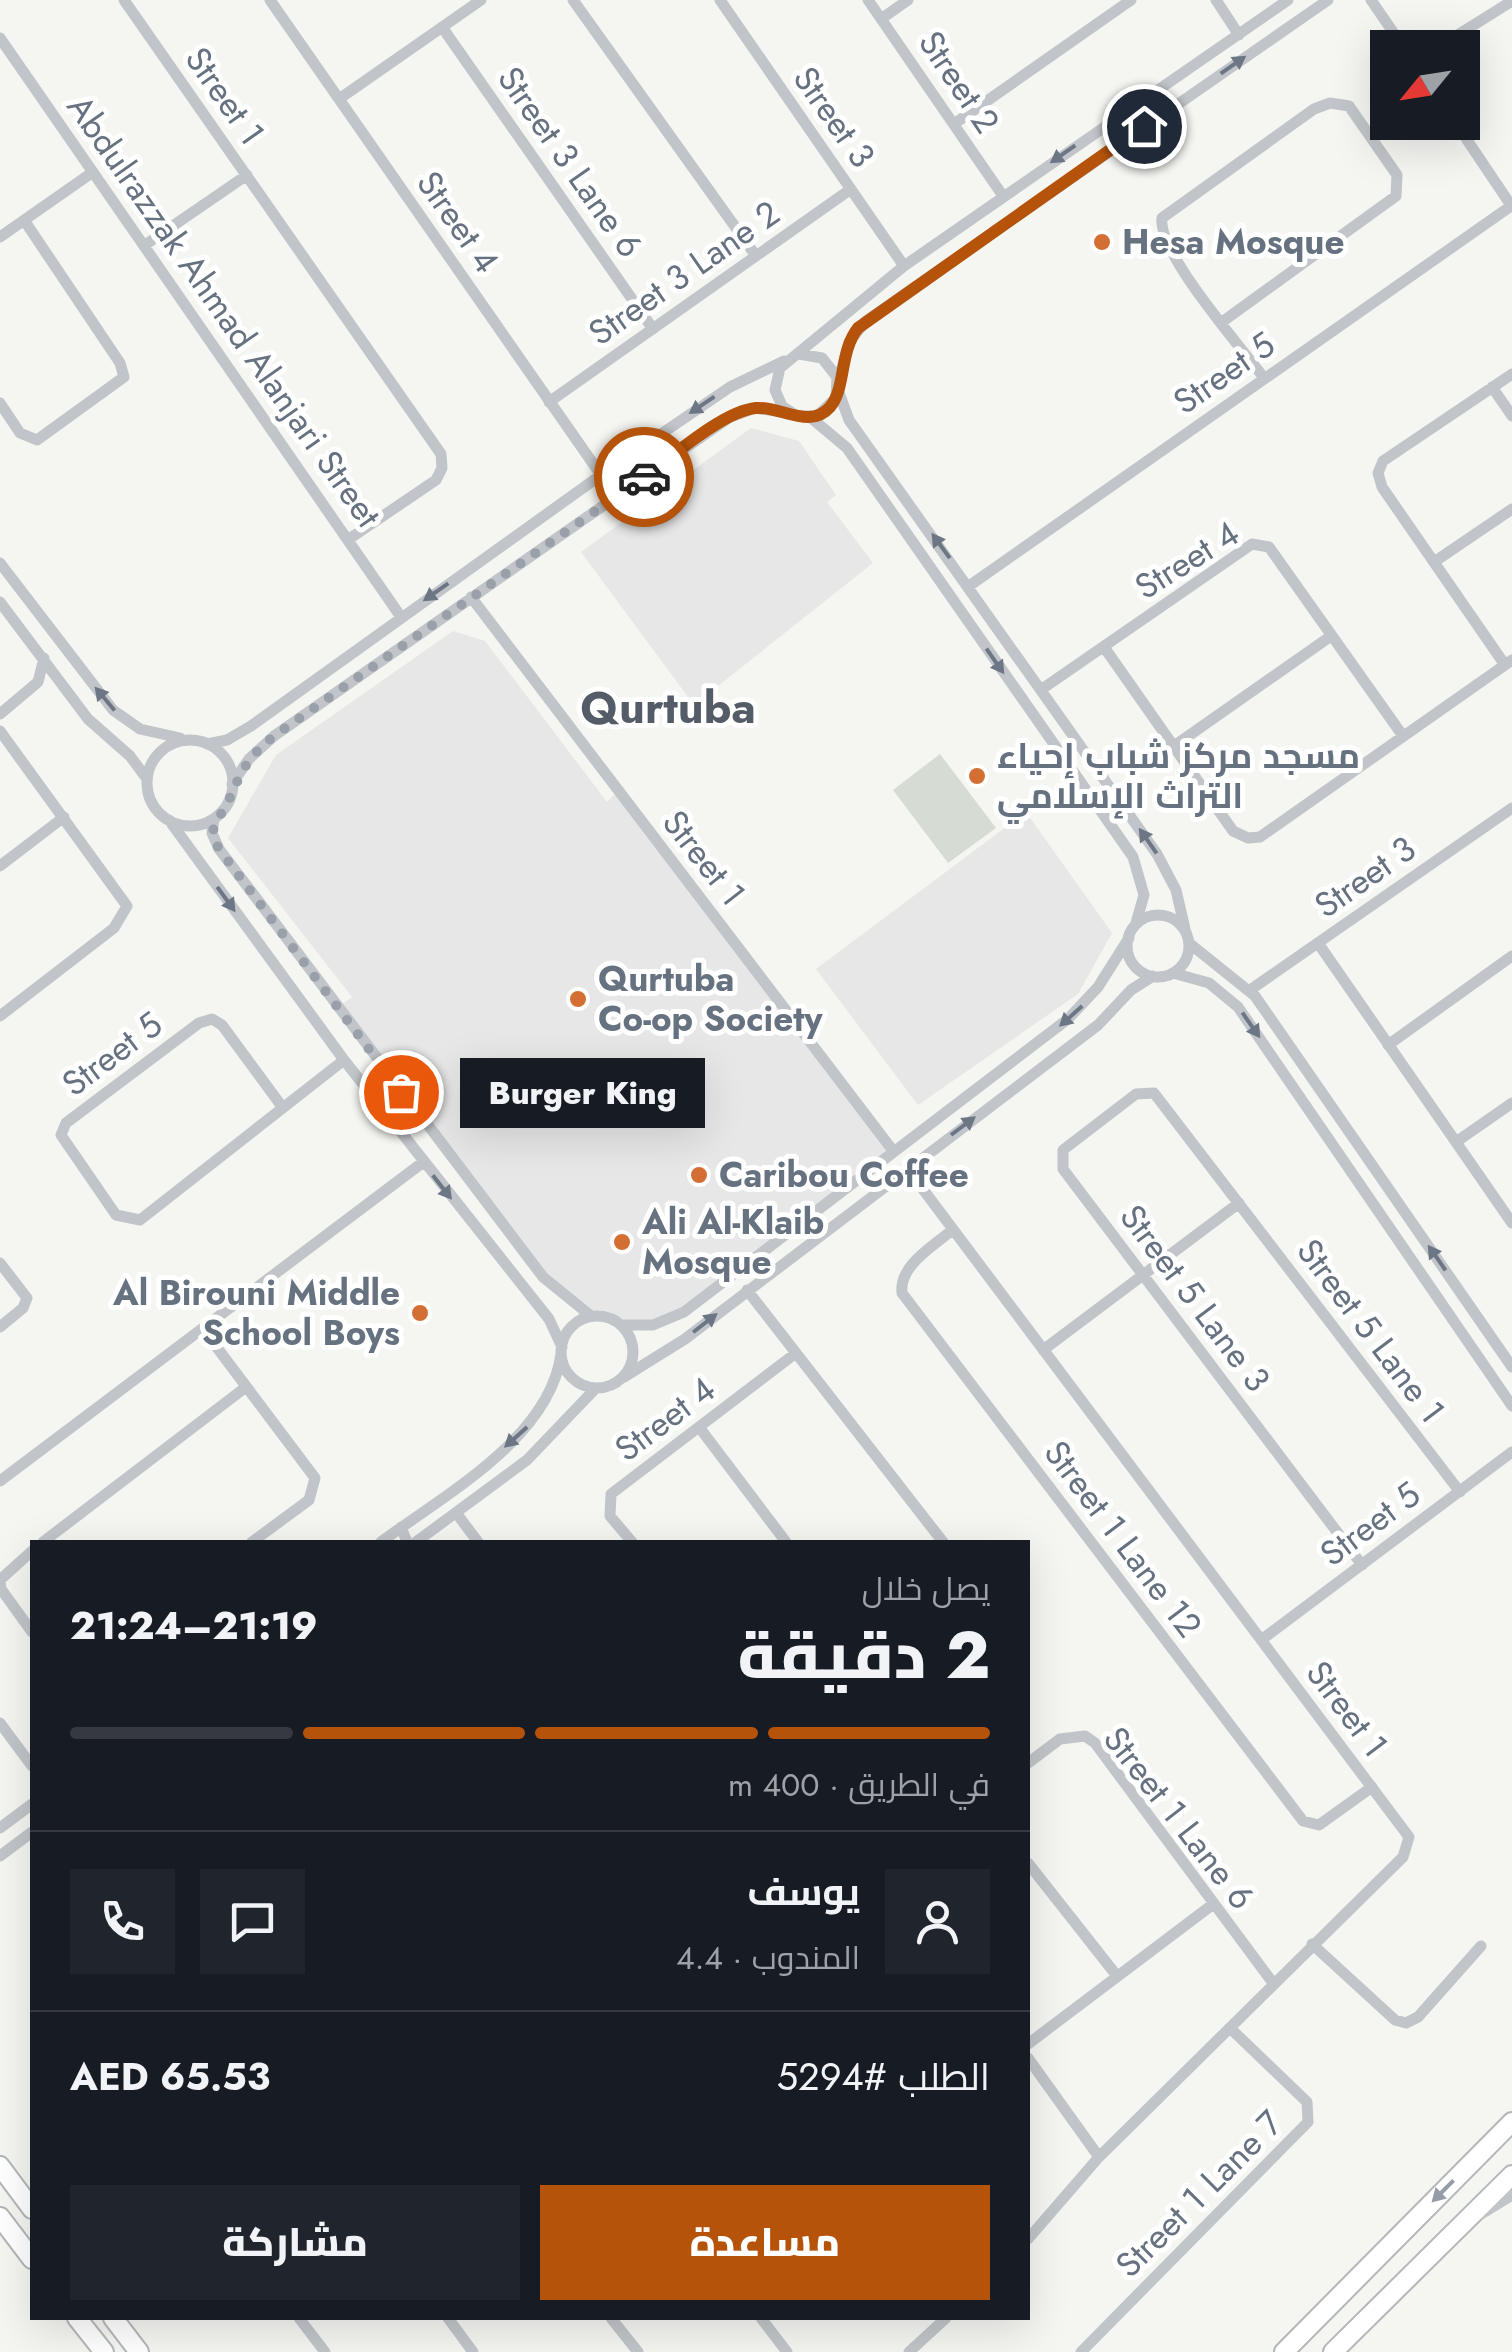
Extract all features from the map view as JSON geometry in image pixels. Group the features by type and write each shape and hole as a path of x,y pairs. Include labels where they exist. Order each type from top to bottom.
{"highway":[{"path":"1284,2352 1512,2122"},
{"path":"0,2166 30,2206"},
{"path":"1333,2352 1512,2174"},
{"path":"0,2217 30,2257"},
{"path":"79,2320 104,2352"},
{"path":"114,2320 138,2352"}],"street":[{"name":"Street 1","path":"124,0 440,454 442,468 436,480 349,539"},
{"name":"Street 4","path":"270,0 600,475"},
{"path":"339,99 481,0"},
{"path":"573,0 756,256"},
{"name":"Street 3","path":"720,0 904,266"},
{"name":"Street 2","path":"868,0 1003,196"},
{"path":"882,18 908,0"},
{"path":"954,124 1131,0"},
{"path":"1216,0 1239,34"},
{"path":"791,414 778,402 774,384 794,357 851,305 1288,0"},
{"path":"810,418 828,409 845,350 858,328 1328,0"},
{"path":"1371,0 1392,30"},
{"path":"1466,30 1512,1"},
{"name":"Street 3 Lane 6","path":"442,27 653,329"},
{"name":"Abdulrazzak Ahmad Alanjari Street","path":"0,38 401,617"},
{"path":"1222,322 1396,196 1397,175 1349,106 1330,103 1314,110 1162,218 1166,243 1222,322 1264,378"},
{"path":"1131,108 1134,123 1144,126"},
{"path":"1104,126 1118,131 1116,146"},
{"path":"1467,140 1512,206"},
{"path":"0,237 92,172"},
{"name":"Street 1","path":"144,245 247,175"},
{"name":"Street 3 Lane 2","path":"549,402 851,189"},
{"name":"Street 5","path":"969,586 1512,206"},
{"path":"0,404 24,437 42,439 124,377 120,363 24,220"},
{"path":"207,744 244,731 600,475 730,387 794,357 822,358 832,366 849,420 1164,866 1176,890 1189,943 1250,990 1512,1367"},
{"path":"1104,646 1234,831 1248,838 1260,837 1508,662 1382,487 1379,468 1382,461 1512,374"},
{"path":"1492,388 1512,416"},
{"path":"168,820 194,826 214,818 227,806 232,784 249,759 274,736 730,417 763,408 810,418 842,441 1134,858 1144,895 1136,923 1110,972 1077,1011 684,1312 654,1325 621,1325 604,1316 591,1316 574,1325 561,1350 554,1390 530,1424 383,1540"},
{"path":"878,493 895,482"},
{"path":"1434,562 1512,509"},
{"name":"Street 4","path":"1042,689 1252,544 1269,547 1403,736"},
{"path":"0,563 114,710 150,733 207,744 228,761 232,784"},
{"name":"Street 1","path":"472,597 894,1152"},
{"path":"0,602 88,719 130,756 147,780 151,802 422,1163 549,1319 570,1376 596,1388"},
{"path":"1174,746 1331,636"},
{"path":"0,714 38,682 44,658"},
{"path":"38,682 63,684"},
{"path":"0,731 124,895 126,911 114,928 0,1016"},
{"path":"147,780 162,750 189,739"},
{"name":"Street 3","path":"1250,990 1511,810"},
{"path":"0,866 64,817"},
{"path":"214,818 212,833 219,849 296,953 543,1277 591,1316"},
{"path":"1136,923 1163,915 1184,929"},
{"path":"1128,938 1132,962 1152,976"},
{"path":"1174,973 1184,962 1189,943"},
{"path":"1318,943 1512,1222"},
{"path":"277,970 283,959 296,953"},
{"path":"1388,1045 1512,956"},
{"path":"419,1540 527,1460 596,1388 624,1377 685,1339 1098,1025 1131,990 1152,976 1174,973 1209,983 1238,1007 1512,1406"},
{"name":"Street 5","path":"282,1108 222,1025 212,1019 198,1024 66,1124 60,1135 116,1215 140,1220 344,1060"},
{"name":"Street 5 Lane 1","path":"1154,1093 1460,1492"},
{"name":"Street 5 Lane 3","path":"1154,1093 1136,1094 1062,1150 1063,1170 1362,1565"},
{"path":"1456,1142 1512,1103"},
{"path":"0,1481 422,1163"},
{"name":"Street 1","path":"907,1168 1406,1829 1403,1857 1099,2156 1030,2237"},
{"path":"1043,1350 1238,1203"},
{"name":"Street 1 Lane 12","path":"952,1230 908,1268 901,1280 902,1293 1302,1821 1319,1825 1372,1787"},
{"path":"0,1263 26,1298 23,1308 0,1327"},
{"path":"748,1290 941,1540"},
{"path":"1450,1317 1465,1313 1467,1300"},
{"path":"621,1325 633,1347 624,1377"},
{"path":"1466,1340 1473,1329 1486,1328"},
{"path":"203,1329 316,1485 309,1500 255,1540"},
{"name":"Street 4","path":"630,1540 610,1516 611,1494 796,1353"},
{"path":"46,1540 246,1387"},
{"path":"699,1427 784,1540"},
{"name":"Street 5","path":"1262,1640 1512,1452"},
{"path":"457,1514 476,1540"},
{"path":"401,1527 406,1540"},
{"path":"30,1552 0,1580 1,1589 30,1629"},
{"path":"0,1723 30,1763"},
{"name":"Street 1 Lane 6","path":"1030,1762 1060,1739 1085,1736 1095,1743 1273,1982"},
{"path":"0,1828 30,1806"},
{"path":"0,1856 30,1834"},
{"path":"1030,1866 1117,1976"},
{"path":"1030,2042 1212,1904"},
{"path":"1312,1944 1395,2020 1406,2023 1418,2017 1481,1946"},
{"name":"Street 1 Lane 7","path":"1082,2352 1308,2122 1307,2102 1230,2028"},
{"path":"1030,2061 1099,2156"},
{"path":"1456,2230 1512,2195"},
{"path":"301,2320 325,2352"},
{"path":"449,2320 473,2352"},
{"path":"613,2320 638,2352"},
{"path":"763,2320 787,2352"},
{"path":"909,2352 944,2320"}],"shaded area":[{"path":"751,428 799,441 836,495 827,502 873,563 694,705 581,552"},
{"name":"Qurtuba Co-op Society","path":"453,631 485,641 607,802 618,791 894,1152 669,1319 621,1325 591,1316 568,1302 337,1008 352,997 228,838 276,755"},
{"path":"940,754 996,828 948,863 893,790"},
{"path":"1026,812 1112,933 1078,994 918,1105 816,969"}],"way so far":[{"path":"401,1092 219,849 212,833 214,818 227,806 232,784 249,759 274,736 644,477"}],"place":[{"name":"Hesa Mosque","path":"1102,242"},
{"name":"مسجد مركز شباب إحياء التراث الإسلامي","path":"977,776"},
{"name":"Qurtuba Co-op Society","path":"578,999"},
{"name":"Burger King","path":"401,1092"},
{"name":"Caribou Coffee","path":"699,1175"},
{"name":"Ali Al-Klaib Mosque","path":"622,1242"},
{"name":"Al Birouni Middle School Boys","path":"420,1313"}],"district":[{"name":"Qurtuba","path":"668,707"}],"route":[{"path":"644,477 730,417 747,410 777,409 803,418 823,413 836,398 842,358 858,328 1144,126"}]}
